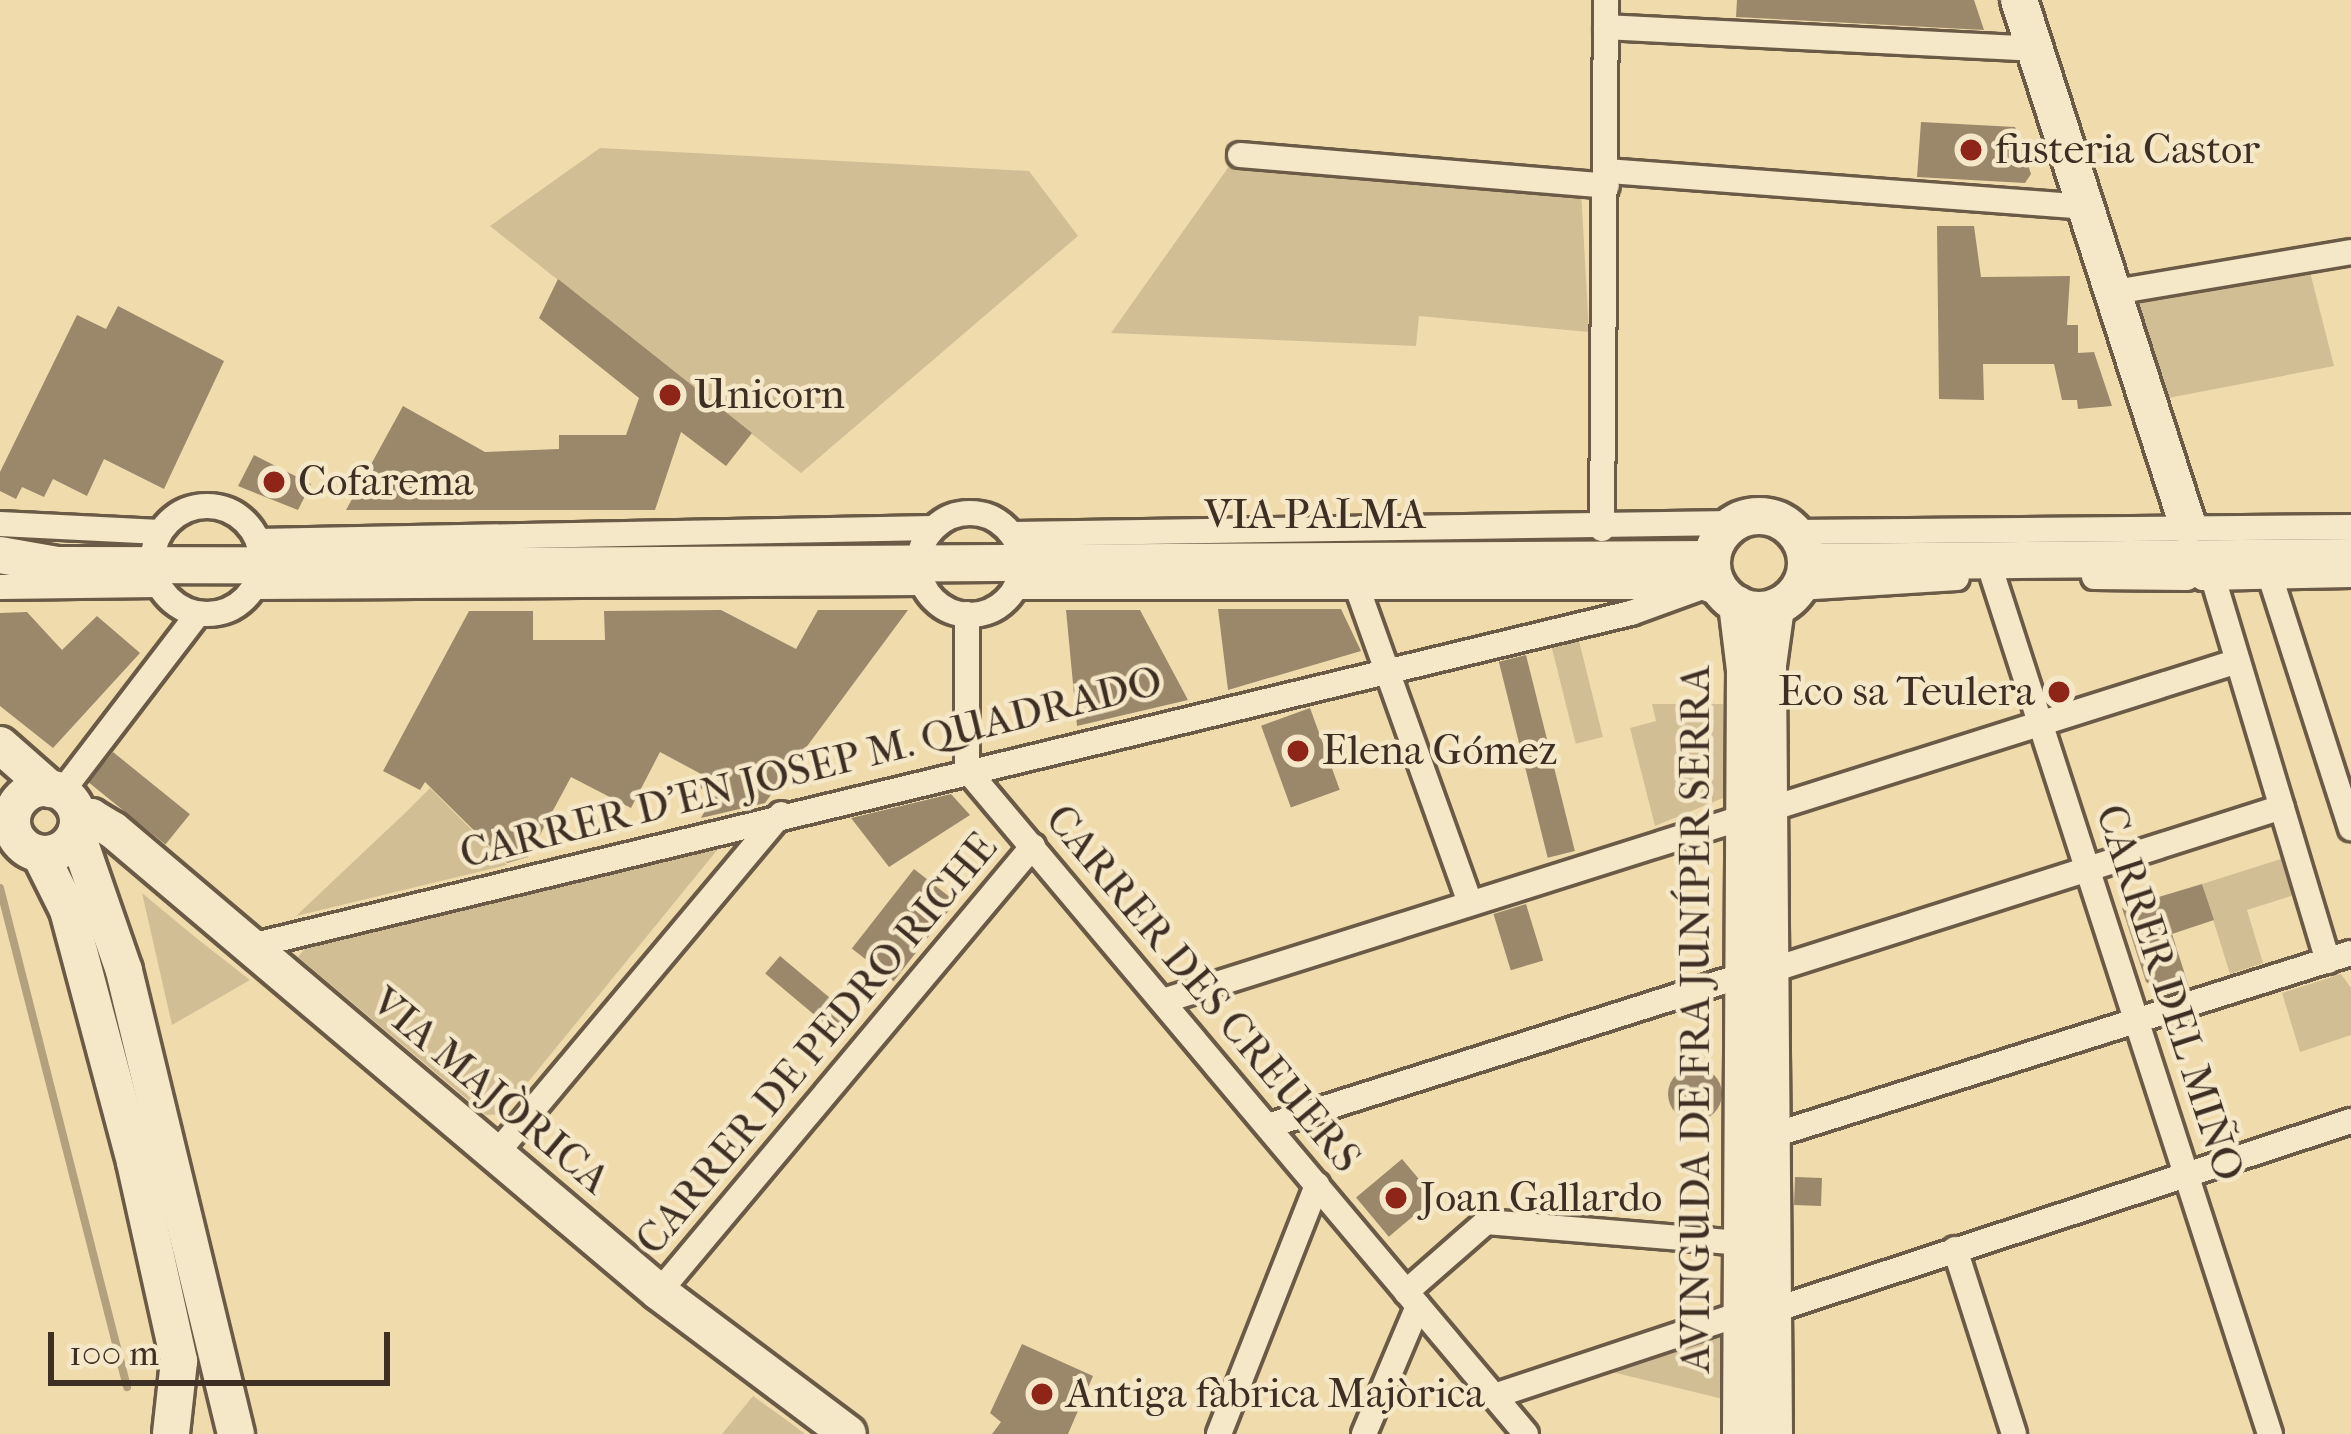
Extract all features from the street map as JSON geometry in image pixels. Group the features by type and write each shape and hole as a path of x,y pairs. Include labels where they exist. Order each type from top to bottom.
{"main road":[{"path":"2019,0 2188,526"},
{"path":"1794,572 1768,517 1733,523 1719,587 1794,572 2351,557"},
{"name":"VIA PALMA","path":"0,555 258,564 920,573 1018,561 1719,587"},
{"name":"AVINGUDA DE FRA JUNÍPER SERRA","path":"1774,1434 1757,1312 1740,1244 1737,976 1794,572"},
{"name":"AVINGUDA DE FRA JUNÍPER SERRA","path":"1719,587 1745,670 1774,969 1774,1135 1742,1434"},
{"name":"VIA MAJÒRICA","path":"0,745 66,809 102,821 133,846 659,1292 848,1434"},
{"path":"28,793 66,809 96,873 234,1434 204,1426 172,1434 179,1361 135,1162 68,910 40,854 16,838 7,802 28,793"},
{"path":"40,854 62,849 66,809"},
{"path":"96,873 104,854 133,846"}],"street":[{"path":"1602,529 1606,0"},
{"path":"1606,27 2036,49"},
{"path":"1240,155 2089,207"},
{"path":"2115,292 2351,252"},
{"path":"0,586 157,560 203,506 236,514 258,564"},
{"path":"258,564 933,528 957,515 994,519 1018,561 992,611 967,614 939,605 920,573 933,528"},
{"name":"VIA PALMA","path":"1018,561 1733,523"},
{"path":"0,524 157,560 198,614"},
{"path":"1794,572 2188,526 2351,527"},
{"name":"VIA PALMA","path":"1018,561 1357,587 1719,587"},
{"path":"1774,1135 2340,957 2282,807 2238,661 2200,578 2150,561"},
{"path":"66,809 198,614 231,610 258,564"},
{"path":"1794,572 1993,577 2351,575"},
{"path":"2270,576 2351,828"},
{"name":"CARRER DEL MIÑO","path":"1993,577 2270,1434"},
{"path":"1357,587 1391,669 1469,900"},
{"name":"CARRER D'EN JOSEP M. QUADRADO","path":"250,946 1719,587"},
{"path":"967,614 967,770"},
{"path":"1163,1001 2038,719 2238,661"},
{"name":"CARRER DES CREUERS","path":"967,770 1494,1396 1516,1429"},
{"path":"1774,969 2282,807"},
{"path":"495,1155 781,814"},
{"name":"CARRER DE PEDRO RICHE","path":"659,1292 1034,846"},
{"path":"1268,1126 1737,976"},
{"path":"1494,1396 2351,1121"},
{"path":"1219,1434 1317,1185"},
{"path":"1364,1434 1412,1299 1486,1222 1740,1244"},
{"path":"1955,1250 2014,1434"}],"shaded area":[{"path":"600,148 1029,171 1078,236 801,473 490,226"},
{"path":"1230,165 1581,190 1589,332 1419,316 1416,346 1111,333"},
{"path":"2309,268 2334,366 2163,399 2132,296"},
{"path":"1578,637 1603,737 1576,744 1551,644"},
{"path":"1652,704 1723,704 1723,798 1655,826 1630,728 1656,721"},
{"path":"430,788 507,865 296,916 405,813"},
{"path":"718,849 502,1114 486,1115 298,957 307,946"},
{"path":"2284,858 2294,895 2247,910 2263,963 2230,974 2202,884"},
{"path":"142,893 195,937 250,980 172,1025"},
{"path":"2341,974 2351,988 2351,1035 2300,1052 2282,993"},
{"path":"1722,1337 1723,1399 1612,1372"},
{"path":"753,1396 785,1419 805,1434 722,1434"}],"building":[{"path":"1737,0 1974,0 1984,30 1736,17"},
{"name":"fusteria Castor","path":"1921,122 2015,127 2031,174 2025,183 1917,177"},
{"path":"1937,226 1974,226 1981,277 2070,276 2067,325 2078,325 2078,353 2094,352 2112,406 2078,409 2077,400 2062,400 2054,364 1983,364 1984,400 1939,399"},
{"name":"Unicorn","path":"558,279 752,433 726,466 681,432 655,510 346,510 403,406 485,452 559,449 559,435 626,435 639,398 539,318"},
{"path":"118,306 224,361 164,489 104,459 87,496 53,479 44,497 22,487 16,499 0,491 0,472 77,315 106,329"},
{"name":"Cofarema","path":"254,455 311,484 298,510 238,486"},
{"path":"1218,609 1341,609 1361,651 1228,690"},
{"path":"721,610 796,649 818,610 908,610 765,803 701,818 713,795 697,786 703,775 660,752 631,808 571,777 528,857 507,863 425,782 420,790 383,771 469,611 533,611 533,640 605,640 604,611"},
{"path":"1066,610 1140,610 1188,700 1077,726"},
{"path":"27,612 62,650 97,616 140,653 53,748 0,706 0,613"},
{"path":"1526,655 1575,851 1548,858 1499,662"},
{"name":"Elena Gómez","path":"1310,708 1340,790 1291,808 1261,726"},
{"path":"113,752 190,814 165,845 88,782"},
{"path":"951,794 970,815 889,867 851,818"},
{"path":"914,869 956,902 894,981 852,949"},
{"path":"2202,884 2214,920 2172,934 2189,987 2167,994 2146,982 2122,908"},
{"path":"1526,904 1543,960 1511,970 1493,914"},
{"path":"780,956 850,1014 835,1032 765,974"},
{"path":"1695,1067 1714,1075 1722,1094 1714,1113 1695,1121 1676,1113 1668,1094 1676,1075"},
{"name":"Joan Gallardo","path":"1402,1159 1435,1198 1389,1237 1356,1198"},
{"path":"1795,1177 1822,1178 1821,1206 1794,1205"},
{"name":"Antiga fàbrica Majòrica","path":"1022,1344 1093,1376 1068,1434 992,1434 1001,1422 990,1413"}],"waterway":[{"path":"0,888 127,1387"}],"place":[{"name":"fusteria Castor","path":"1971,150"},
{"name":"Unicorn","path":"670,395"},
{"name":"Cofarema","path":"274,482"},
{"name":"Eco sa Teulera","path":"2059,692"},
{"name":"Elena Gómez","path":"1298,751"},
{"name":"Joan Gallardo","path":"1396,1198"},
{"name":"Antiga fàbrica Majòrica","path":"1042,1394"}]}
